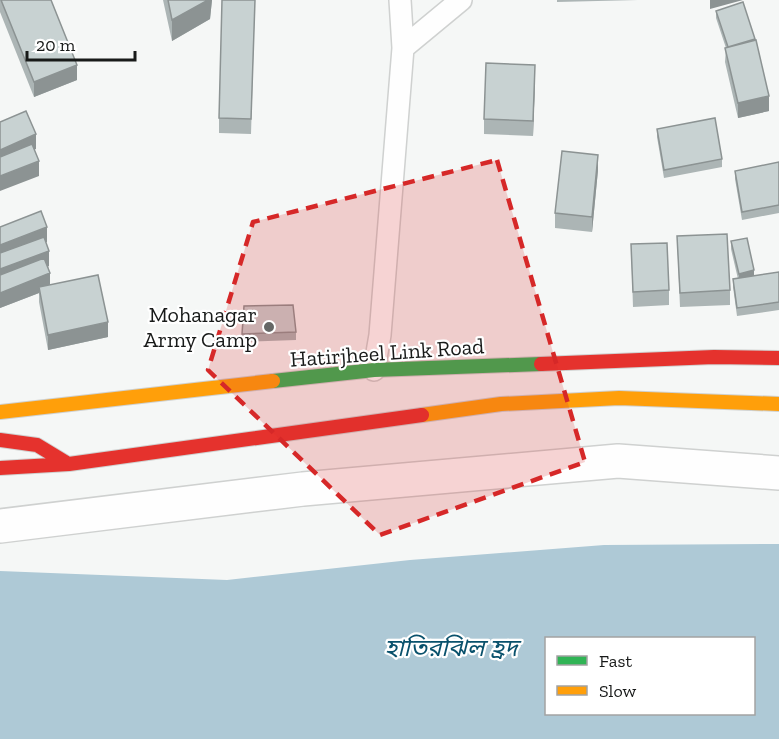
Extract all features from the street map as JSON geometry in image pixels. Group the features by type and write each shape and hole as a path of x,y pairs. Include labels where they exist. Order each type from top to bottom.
{"main road":[{"name":"Hatirjheel Link Road","path":"0,412 374,370 714,357 779,358"},
{"path":"0,468 69,464 501,404 619,398 779,404"},
{"path":"0,440 37,446 69,464"}],"street":[{"path":"0,526 303,489 618,461 779,473"}],"lane":[{"path":"374,370 380,335 404,48 400,0"},
{"path":"404,48 461,0"}],"highlighted area":[{"path":"497,160 585,462 380,535 208,370 253,222"}],"water":[{"name":"হাতিরঝিল হ্রদ","path":"779,544 779,739 0,739 0,571 227,580 410,560 604,545"}],"building":[{"path":"1,0 51,0 77,65 34,82"},
{"path":"168,0 208,0 172,20"},
{"path":"222,0 255,0 251,119 219,118"},
{"path":"743,2 755,39 728,47 716,11"},
{"path":"756,40 769,96 738,103 725,48"},
{"path":"486,63 535,65 533,121 484,119"},
{"path":"26,111 36,134 0,150 0,122"},
{"path":"715,118 722,159 664,170 657,129"},
{"path":"32,144 39,161 0,176 0,157"},
{"path":"562,151 598,155 592,217 555,213"},
{"path":"779,162 779,205 742,212 735,171"},
{"path":"41,211 47,227 0,245 0,227"},
{"path":"727,234 730,290 680,293 677,236"},
{"path":"44,237 49,251 0,269 0,253"},
{"path":"747,238 754,270 739,274 731,241"},
{"path":"667,243 669,290 633,292 631,244"},
{"path":"44,258 50,273 0,293 0,275"},
{"path":"779,272 779,302 737,308 733,279"},
{"path":"98,275 108,322 48,335 39,287"},
{"name":"Mohanagar Army Camp","path":"293,305 296,332 242,334 244,306"}],"traffic: fast":[{"path":"273,381 374,370 541,364"}],"traffic: slow":[{"path":"0,412 273,381"},
{"path":"422,415 501,404 619,398 779,404"}],"traffic: jam":[{"path":"541,364 714,357 779,358"},
{"path":"0,468 69,464 422,415"},
{"path":"0,440 37,445 65,462"}],"place":[{"name":"Mohanagar Army Camp","path":"269,327"}]}
